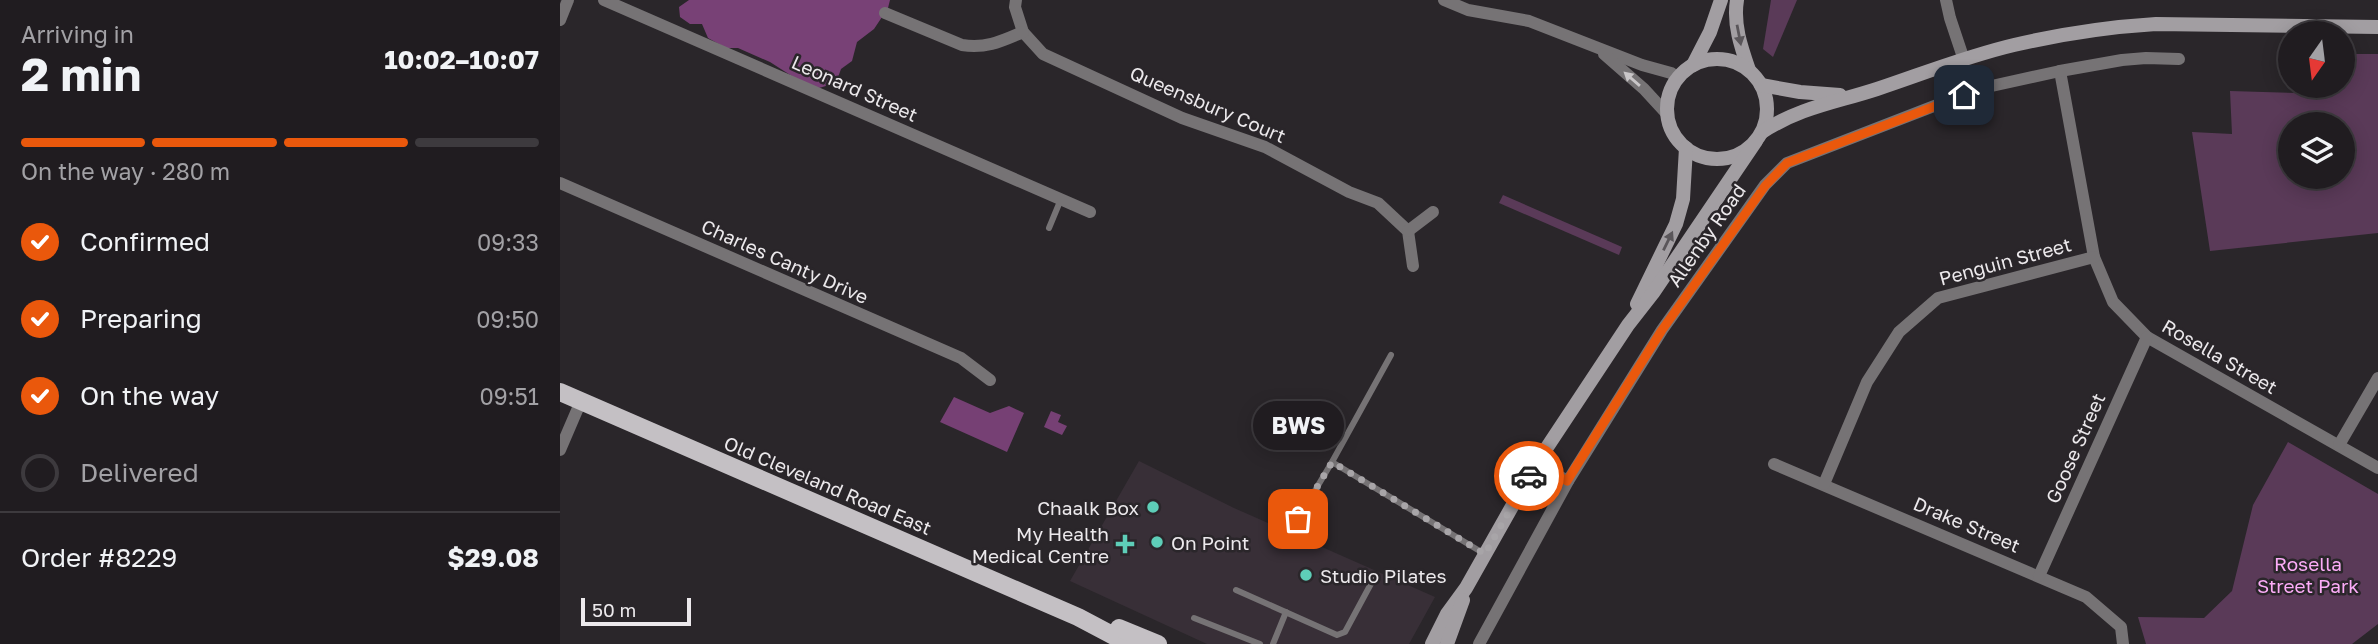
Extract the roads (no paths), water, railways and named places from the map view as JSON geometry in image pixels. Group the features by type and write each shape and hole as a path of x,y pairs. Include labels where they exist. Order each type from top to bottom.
{"main road":[{"path":"1693,65 1710,32 1721,0"},
{"path":"1737,0 1735,10 1738,37 1749,70 1761,85 1767,100 1767,116 1759,136 1737,154 1714,159 1699,156 1686,148 1676,138 1667,114 1671,89 1678,78 1693,65 1707,60 1722,59 1749,70"},
{"name":"Allenby Road","path":"1432,644 1536,464 1759,136 1801,110 2012,46 2120,27 2200,24 2378,27"},
{"name":"Allenby Road","path":"2274,27 2278,28"},
{"path":"2356,35 2378,36"},
{"name":"Allenby Road","path":"1761,85 1821,95 1852,96"},
{"name":"Allenby Road","path":"1628,325 1676,224 1683,199 1686,148"},
{"name":"Old Cleveland Road East","path":"560,392 1079,617 1129,644"},
{"name":"Allenby Road","path":"1447,644 1466,588"},
{"name":"Old Cleveland Road East","path":"1079,617 1108,624 1158,644"}],"street":[{"path":"560,20 568,0"},
{"name":"Leonard Street","path":"604,0 1090,212"},
{"path":"885,13 962,46 975,48 989,46 1023,32 1016,0"},
{"path":"1444,0 1468,10 1529,21 1658,71 1671,73 1678,78"},
{"path":"1946,0 1964,60"},
{"name":"Queensbury Court","path":"1023,32 1043,54 1182,118 1265,147 1349,192 1378,204 1408,231"},
{"path":"1595,46 1644,89 1667,114"},
{"name":"Allenby Road","path":"1479,644 1567,481 1662,330 1765,186 1787,163 1978,89 2122,60 2179,59"},
{"path":"1939,67 1950,100"},
{"name":"Rosella Street","path":"2060,71 2094,257 2113,302 2147,337 2378,468"},
{"name":"Charles Canty Drive","path":"560,183 961,358 990,380"},
{"path":"1413,267 1408,231 1433,212"},
{"name":"Penguin Street","path":"1824,484 1867,382 1899,332 1938,298 2094,257"},
{"name":"Goose Street","path":"2039,576 2147,337"},
{"path":"2339,445 2378,378"},
{"path":"560,450 581,401"},
{"path":"1536,464 1567,481"},
{"name":"Drake Street","path":"1774,464 2086,597 2121,627 2123,644"}],"lane":[{"path":"1049,228 1061,199"},
{"path":"1298,519 1391,355"},
{"path":"1332,462 1485,554"},
{"path":"1236,590 1336,635 1346,632 1373,580"},
{"path":"1273,644 1286,612"},
{"path":"1194,618 1260,644"}],"place":[{"name":"Chaalk Box","path":"1153,507"},
{"name":"BWS","path":"1298,519"},
{"name":"On Point","path":"1157,542"},
{"name":"My Health Medical Centre","path":"1125,544"},
{"name":"Studio Pilates","path":"1306,575"}],"park label":[{"name":"Rosella Street Park","path":"2308,574"}]}
